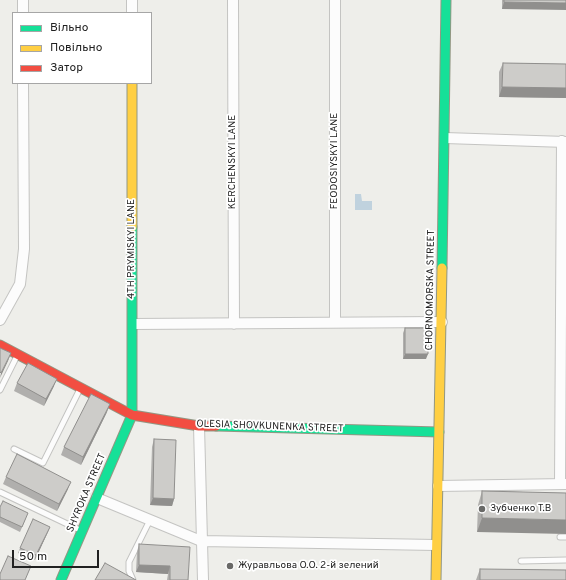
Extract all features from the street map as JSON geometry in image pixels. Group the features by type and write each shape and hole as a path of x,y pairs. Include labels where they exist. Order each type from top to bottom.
{"street":[{"path":"23,0 23,12"},
{"path":"132,0 132,12"},
{"name":"KERCHENSKYI LANE","path":"233,0 234,324"},
{"name":"FEODOSIYSKYI LANE","path":"334,322 335,0"},
{"name":"CHORNOMORSKA STREET","path":"436,580 442,322 446,0"},
{"path":"0,320 20,284 24,248 23,84"},
{"name":"4TH PRYMISKYI LANE","path":"132,84 132,415"},
{"path":"438,486 563,484 564,142 445,138"},
{"path":"132,324 442,322"},
{"name":"OLESIA SHOVKUNENKA STREET","path":"0,345 132,415 199,426 439,432"},
{"name":"SHYROKA STREET","path":"61,580 132,415"},
{"path":"199,426 202,580"},
{"path":"97,498 201,541 436,545"}],"lane":[{"path":"0,390 18,355"},
{"path":"14,449 43,463 80,388"},
{"path":"0,492 83,531"},
{"path":"133,580 129,571 129,562 150,520"},
{"path":"521,561 566,560"}],"water":[{"path":"355,194 361,194 362,201 372,201 372,210 355,210"}],"building":[{"path":"504,0 566,0 566,3 504,2"},
{"path":"503,63 566,64 566,88 502,87"},
{"path":"405,328 428,328 428,354 405,354"},
{"path":"0,348 11,353 1,373 0,372"},
{"path":"28,363 57,379 46,399 17,383"},
{"path":"91,394 110,404 83,457 64,447"},
{"path":"154,439 176,440 174,499 153,498"},
{"path":"17,454 71,482 59,504 6,477"},
{"path":"482,491 566,493 566,520 482,518"},
{"path":"3,501 28,513 22,527 0,517 0,507"},
{"path":"33,519 50,527 36,555 20,548"},
{"path":"139,544 190,547 188,580 170,580 170,566 139,565"},
{"path":"8,556 31,566 25,580 0,580 0,574"},
{"path":"105,563 136,580 95,580"},
{"path":"480,569 566,570 566,580 480,580"}],"traffic: fast":[{"path":"442,268 446,0"},
{"path":"61,580 132,415 132,227"},
{"path":"216,426 439,432"}],"traffic: slow":[{"path":"132,84 132,227"},
{"path":"436,580 442,268"}],"traffic: jam":[{"path":"0,345 132,415 199,426 216,426"}],"place":[{"name":"Зубченко Т.В","path":"482,509"},
{"name":"Журавльова О.О. 2-й зелений","path":"230,566"}]}
